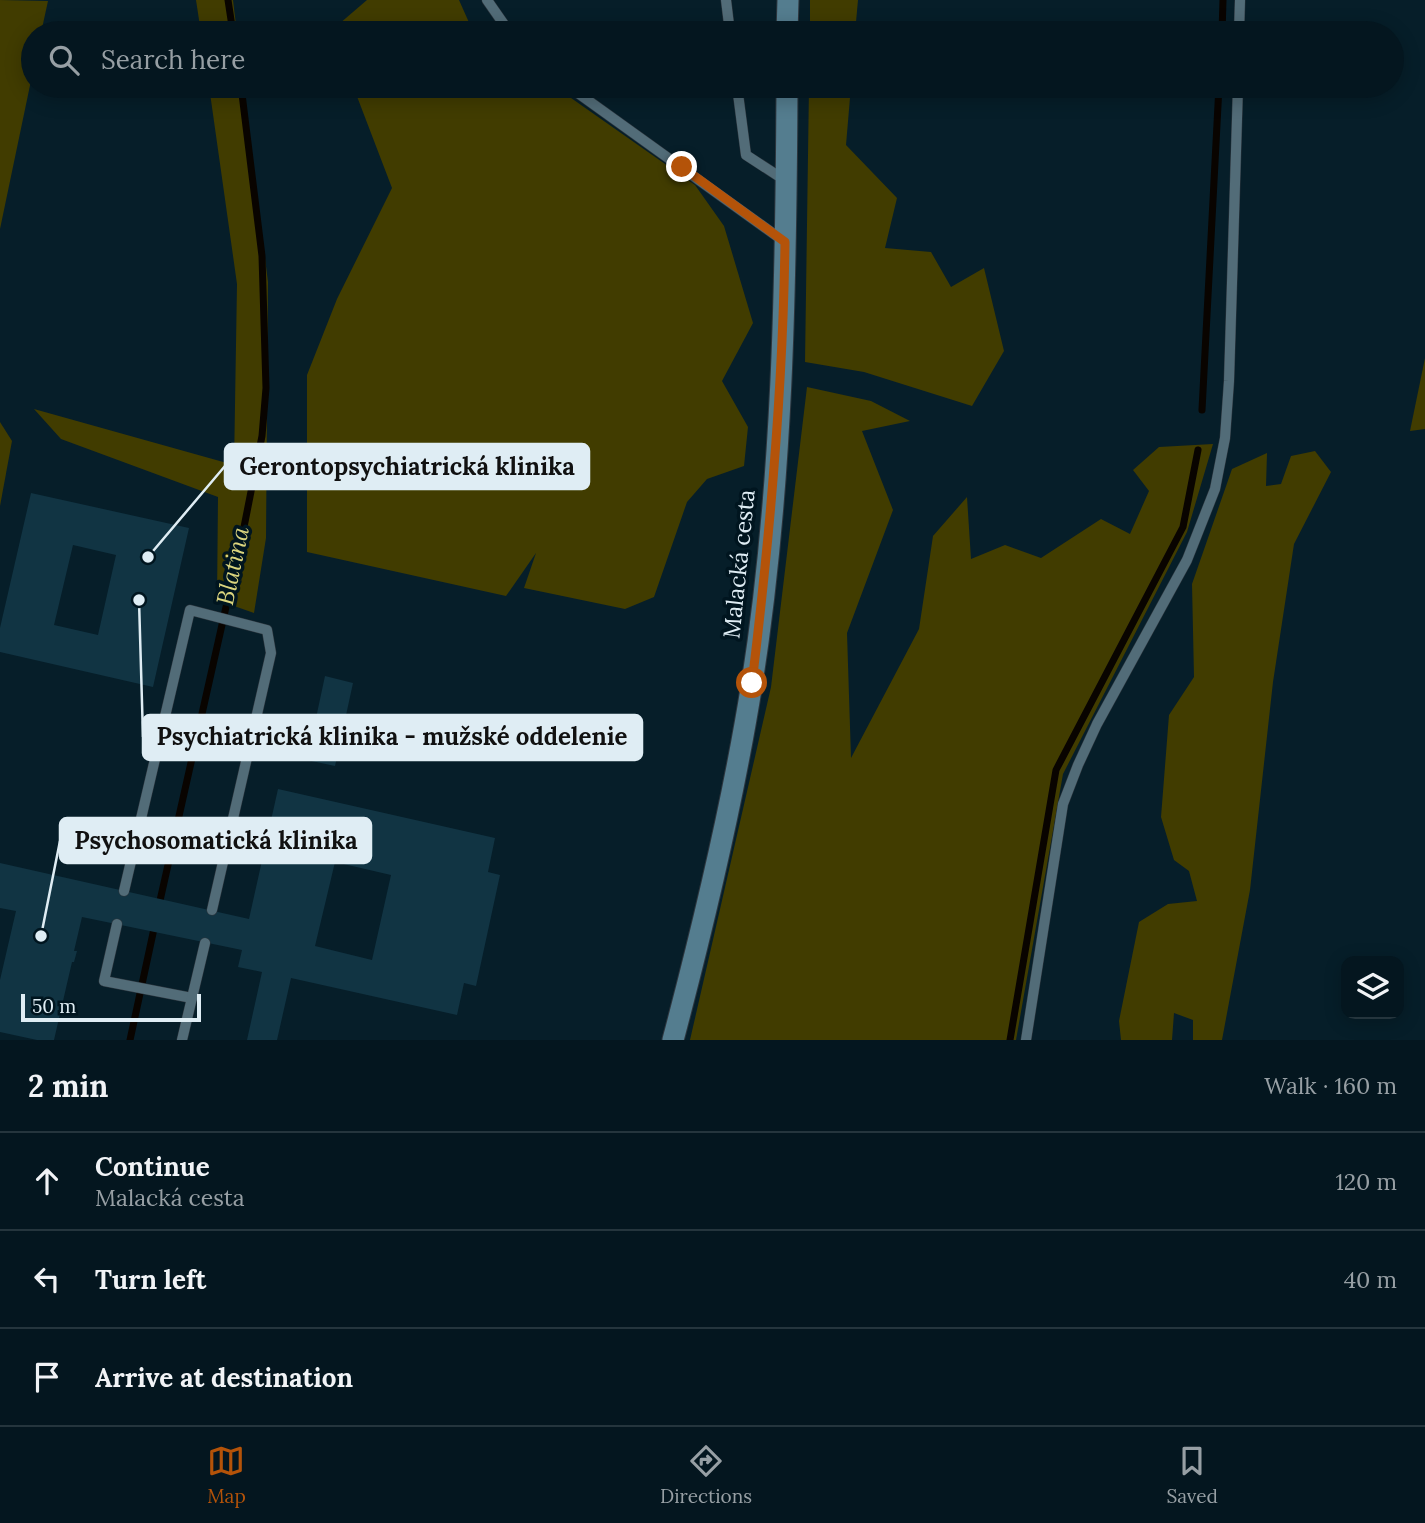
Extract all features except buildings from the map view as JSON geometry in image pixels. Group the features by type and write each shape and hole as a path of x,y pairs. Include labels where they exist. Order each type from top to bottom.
{"main road":[{"path":"787,21 788,0"},
{"name":"Malacká cesta","path":"673,1040 709,898 752,683 772,504 782,372 787,98"}],"lane":[{"path":"487,0 502,21"},
{"path":"726,0 729,21"},
{"path":"1239,21 1240,0"},
{"path":"585,98 785,242"},
{"path":"739,98 746,155 786,181"},
{"path":"1026,1040 1063,804 1097,724 1186,560 1215,489 1225,438 1229,381 1237,98"},
{"path":"124,891 190,610 267,630 271,653 212,910"},
{"path":"117,924 104,981 192,998"},
{"path":"182,1040 205,943"}],"shaded area":[{"path":"0,0 48,1 44,21 21,21 21,98 27,98 0,229"},
{"path":"196,0 233,0 236,21 199,21"},
{"path":"367,0 459,0 468,21 342,21"},
{"path":"810,0 858,0 856,21 810,21"},
{"path":"211,98 245,98 268,282 266,538 254,613 217,600 218,497 61,439 34,409 234,465 237,284"},
{"path":"358,98 571,98 695,185 724,226 753,323 722,381 748,427 744,466 707,479 687,502 654,597 625,609 524,588 536,553 506,596 307,552 307,375 337,299 392,188"},
{"path":"809,98 850,98 846,145 897,198 885,248 931,252 951,287 984,268 1004,351 972,406 864,372 805,362"},
{"path":"1425,358 1425,429 1410,431"},
{"path":"807,387 871,401 910,421 862,431 893,510 847,633 851,758 919,629 933,536 967,497 971,559 1005,545 1041,558 1101,519 1130,534 1149,491 1133,470 1159,447 1213,444 1187,532 1063,774 1016,1040 690,1040 771,687"},
{"path":"0,422 12,441 0,506"},
{"path":"1315,451 1331,472 1294,544 1273,682 1250,890 1222,1040 1193,1040 1193,1020 1174,1013 1172,1040 1121,1040 1119,1021 1139,922 1168,904 1197,901 1189,871 1174,860 1161,817 1169,715 1194,677 1192,584 1232,469 1267,453 1266,486 1281,484 1291,456"}],"waterway":[{"name":"Blatina","path":"228,0 231,21"},
{"path":"1222,21 1223,0"},
{"name":"Blatina","path":"159,905 262,436 266,388 262,256 242,98"},
{"path":"1202,410 1218,98"},
{"path":"1010,1040 1056,770 1183,527 1198,450"},
{"name":"Blatina","path":"130,1040 155,924"}],"place":[{"name":"Gerontopsychiatrická klinika","path":"148,557"},
{"name":"Psychiatrická klinika - mužské oddelenie","path":"139,600"},
{"name":"Psychosomatická klinika","path":"41,936"}],"route":[{"path":"682,167 785,242 782,372 772,504 752,683"}]}
